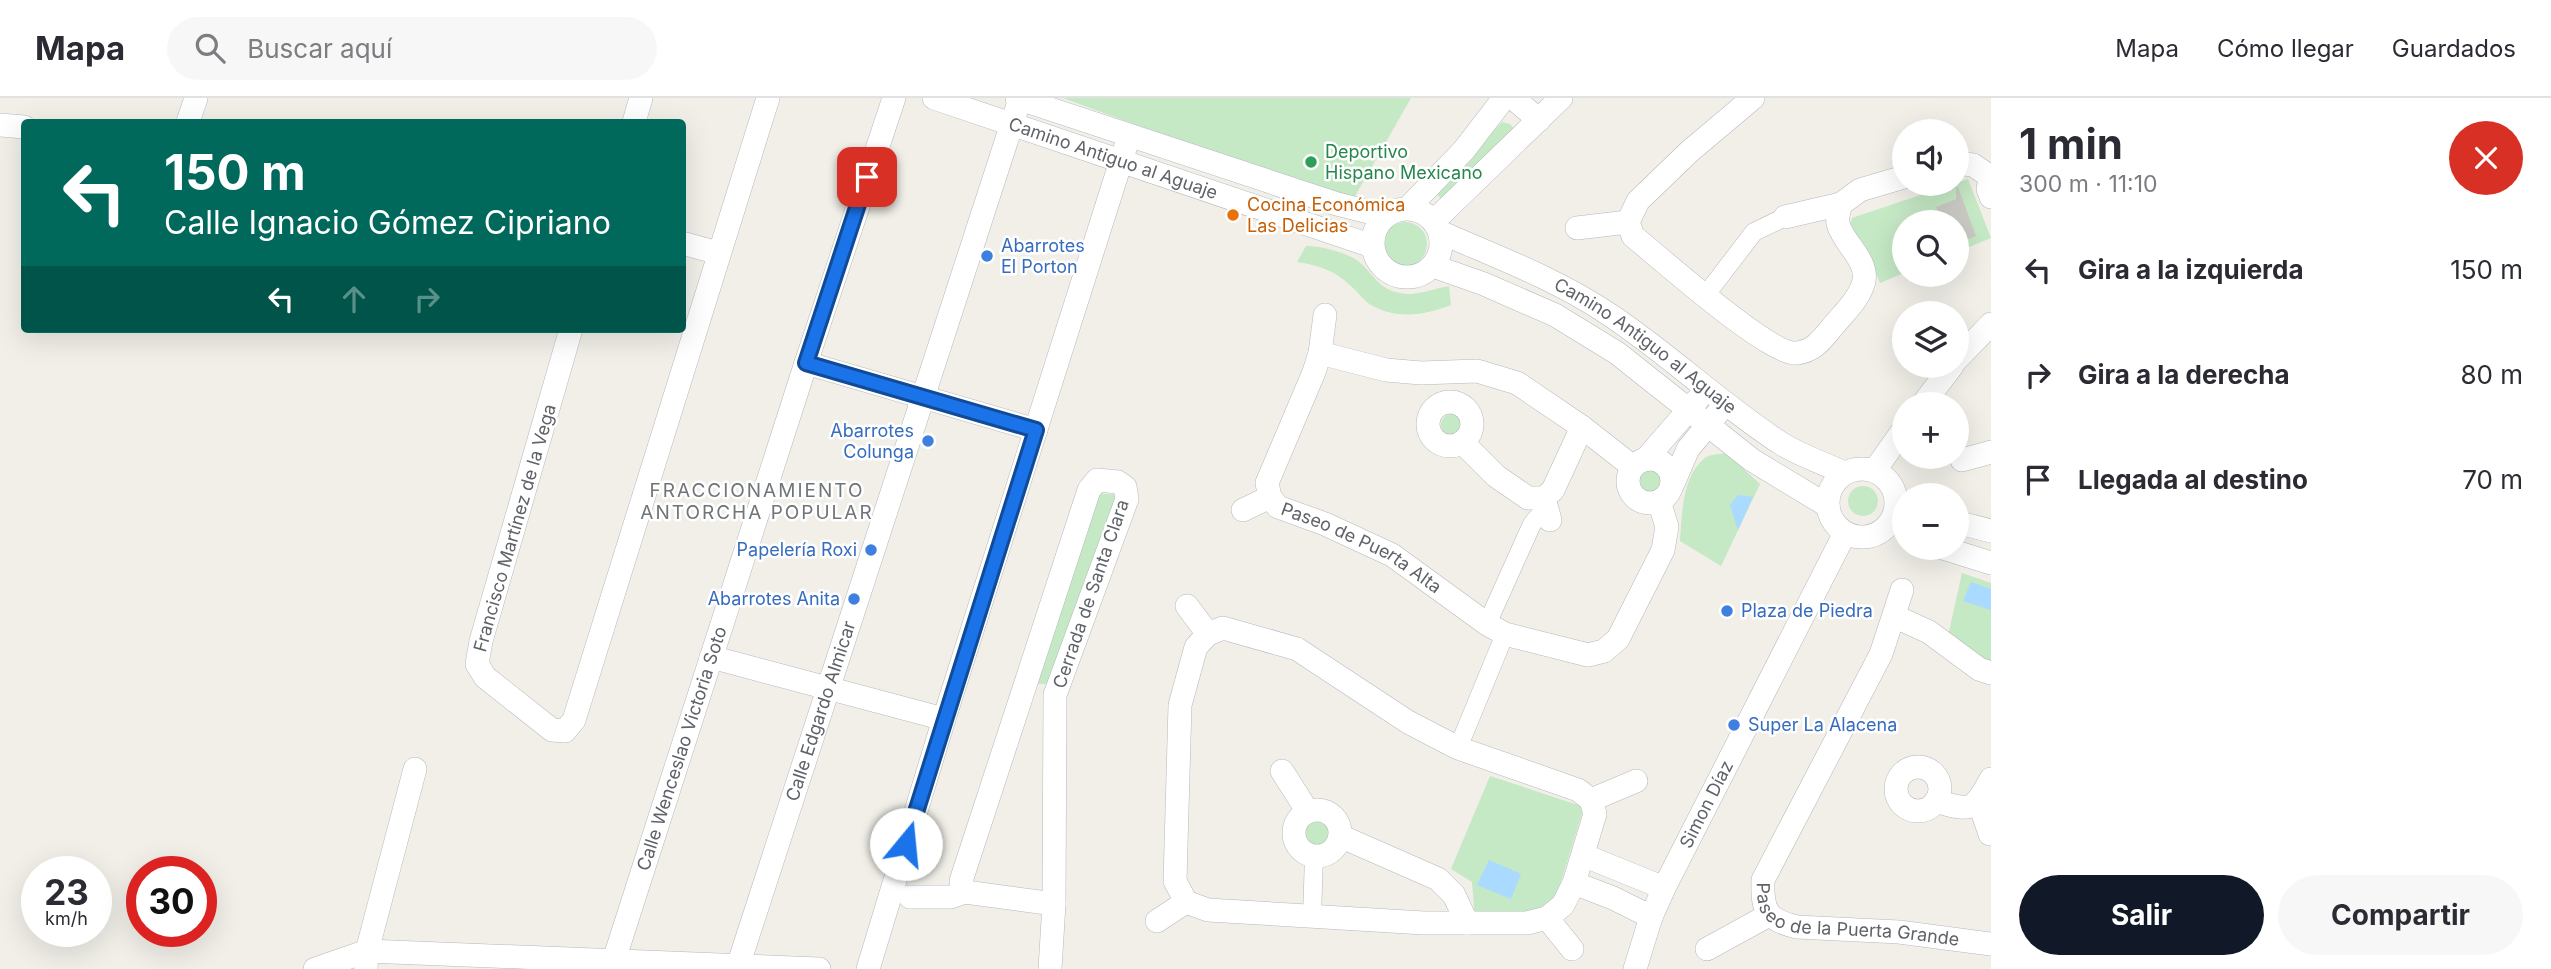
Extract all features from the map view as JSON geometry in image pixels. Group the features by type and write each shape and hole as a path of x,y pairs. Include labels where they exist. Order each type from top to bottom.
{"street":[{"path":"189,119 196,98"},
{"path":"635,119 642,98"},
{"name":"Francisco Martínez de la Vega","path":"570,333 481,641 477,664 485,677 552,730 565,731 574,720 768,98"},
{"name":"Calle Wenceslao Victoria Soto","path":"614,960 894,98"},
{"name":"Camino Antiguo al Aguaje","path":"934,98 1372,246"},
{"name":"Camino Antiguo al Aguaje","path":"1018,98 1337,204 1385,216"},
{"name":"Calle Edgardo Almicar","path":"738,966 1012,125 1018,98"},
{"path":"1408,208 1464,150 1504,98"},
{"path":"1513,98 1539,120"},
{"path":"1437,227 1561,98"},
{"path":"1753,98 1690,151 1639,201 1628,222 1633,236 1705,296 1774,346 1795,354 1815,348 1858,296 1864,281 1864,267 1848,246 1837,222 1841,204"},
{"path":"0,125 21,127"},
{"path":"868,969 944,719 1129,136"},
{"path":"1969,165 1991,176 1988,189 1991,197"},
{"path":"1705,296 1754,232 1785,217 1841,204 1860,190 1892,181"},
{"path":"1408,208 1418,210 1437,227 1441,244 1439,256 1433,266 1413,277 1402,277 1391,274 1382,267 1375,258 1372,246 1373,235 1385,216 1408,208"},
{"path":"1577,228 1628,222"},
{"name":"Camino Antiguo al Aguaje","path":"1437,227 1541,276 1605,311 1659,348 1726,404 1784,445 1844,473"},
{"path":"686,244 718,253"},
{"name":"Camino Antiguo al Aguaje","path":"1433,266 1555,314 1617,352 1752,460 1828,506"},
{"name":"Paseo de Puerta Alta","path":"1325,315 1320,353 1267,483 1270,497 1278,507 1325,524 1392,555 1496,629 1587,655 1604,651 1618,639 1663,550 1667,527 1666,494"},
{"path":"1969,347 1991,324"},
{"path":"1320,353 1386,370 1421,373 1477,371 1517,383 1639,463 1658,460 1664,463 1671,473 1666,494"},
{"path":"806,363 1036,430"},
{"path":"1932,392 1943,378"},
{"path":"1707,388 1639,463 1628,479 1631,492 1640,501 1646,503 1666,494 1688,449 1726,404"},
{"path":"1458,748 1532,524 1547,508 1582,427"},
{"path":"1462,442 1496,476 1547,508"},
{"path":"1875,470 1892,446"},
{"path":"1969,458 1991,452"},
{"path":"1892,485 1875,470 1865,468 1844,473 1831,487 1828,506 1833,522 1852,536 1869,537 1892,533"},
{"name":"Cerrada de Santa Clara","path":"965,892 961,881 1089,490 1097,481 1118,482 1125,487 1128,499 1055,695 1054,904 1050,969"},
{"path":"1243,510 1270,497"},
{"path":"1969,525 1991,531"},
{"name":"Simon Díaz","path":"1635,969 1651,917 1664,888 1845,533"},
{"path":"1969,556 1991,562"},
{"name":"Paseo de la Puerta Grande","path":"1902,590 1881,654 1763,880 1762,902 1769,915 1783,924 1797,928 1899,932 1991,944"},
{"path":"1187,606 1208,634"},
{"path":"1894,617 1929,632 1979,669 1991,673"},
{"path":"1223,628 1297,649 1408,722 1458,748 1578,790 1591,800 1595,814 1574,883 1563,905 1547,918 1527,923 1424,923 1209,910 1186,902 1175,881 1180,705 1196,648 1208,634 1223,628"},
{"path":"711,657 944,719"},
{"path":"1025,687 1055,695"},
{"path":"366,960 415,769"},
{"path":"1282,771 1308,812"},
{"path":"1937,801 1957,808 1970,808 1979,802 1991,779"},
{"path":"1591,800 1636,781"},
{"path":"1979,802 1990,834"},
{"path":"1316,810 1331,814 1336,820 1340,835 1334,849 1314,856 1301,850 1294,838 1296,822 1308,812 1316,810"},
{"path":"1340,835 1438,879 1454,895 1467,923"},
{"path":"1583,855 1664,888"},
{"path":"1312,916 1314,856"},
{"path":"1574,883 1651,917"},
{"path":"910,897 951,897 965,892 1054,904"},
{"path":"1157,921 1186,902"},
{"path":"1707,949 1769,915"},
{"path":"1547,918 1572,949"},
{"path":"314,969 366,960 614,960 804,969"}],"green space":[{"name":"Deportivo Hispano Mexicano","path":"1063,98 1411,98 1354,198"},
{"path":"1502,122 1510,124 1514,129 1442,200 1435,192"},
{"path":"1969,182 1991,238 1969,247 1969,210 1892,210 1892,278 1880,283 1868,252 1849,232 1852,218 1917,196 1969,196"},
{"path":"1405,222 1420,229 1427,244 1420,259 1405,266 1390,259 1383,244 1390,229"},
{"path":"1306,246 1333,250 1353,258 1389,290 1406,294 1449,286 1451,305 1411,314 1381,310 1368,303 1333,273 1297,262"},
{"path":"1448,414 1456,414 1463,421 1463,429 1456,436 1448,436 1441,429 1441,421"},
{"path":"1726,453 1760,484 1721,566 1680,541 1685,496 1692,475 1705,458"},
{"path":"1650,467 1661,471 1665,482 1661,493 1650,497 1639,493 1635,482 1639,471"},
{"path":"1863,486 1869,487 1877,495 1877,507 1869,515 1863,516 1857,515 1849,507 1848,501 1849,495 1857,487"},
{"path":"1094,493 1121,495 1049,684 1033,684"},
{"path":"1962,573 1991,583 1991,662 1984,663 1948,636"},
{"path":"1490,776 1584,807 1552,911 1475,919 1472,882 1451,869"},
{"path":"1318,822 1327,826 1331,835 1327,844 1318,848 1309,844 1305,835 1309,826"}],"water":[{"path":"1738,495 1753,497 1738,530 1730,505"},
{"path":"1971,582 1991,589 1991,610 1963,601"},
{"path":"1489,860 1521,874 1511,899 1477,885"}],"building":[{"path":"1956,196 1961,196 1966,210 1937,210 1936,207 1956,199"},
{"path":"1969,217 1976,236 1969,238"}],"place":[{"name":"Deportivo Hispano Mexicano","path":"1311,162"},
{"name":"Cocina Económica Las Delicias","path":"1233,215"},
{"name":"Abarrotes El Porton","path":"987,256"},
{"name":"Abarrotes Colunga","path":"928,441"},
{"name":"Papelería Roxi","path":"871,550"},
{"name":"Abarrotes Anita","path":"854,599"},
{"name":"Plaza de Piedra","path":"1727,611"},
{"name":"Super La Alacena","path":"1734,725"}],"district":[{"name":"FRACCIONAMIENTO ANTORCHA POPULAR","path":"757,501"}],"route":[{"path":"867,177 806,363 1036,430 906,844"}]}
